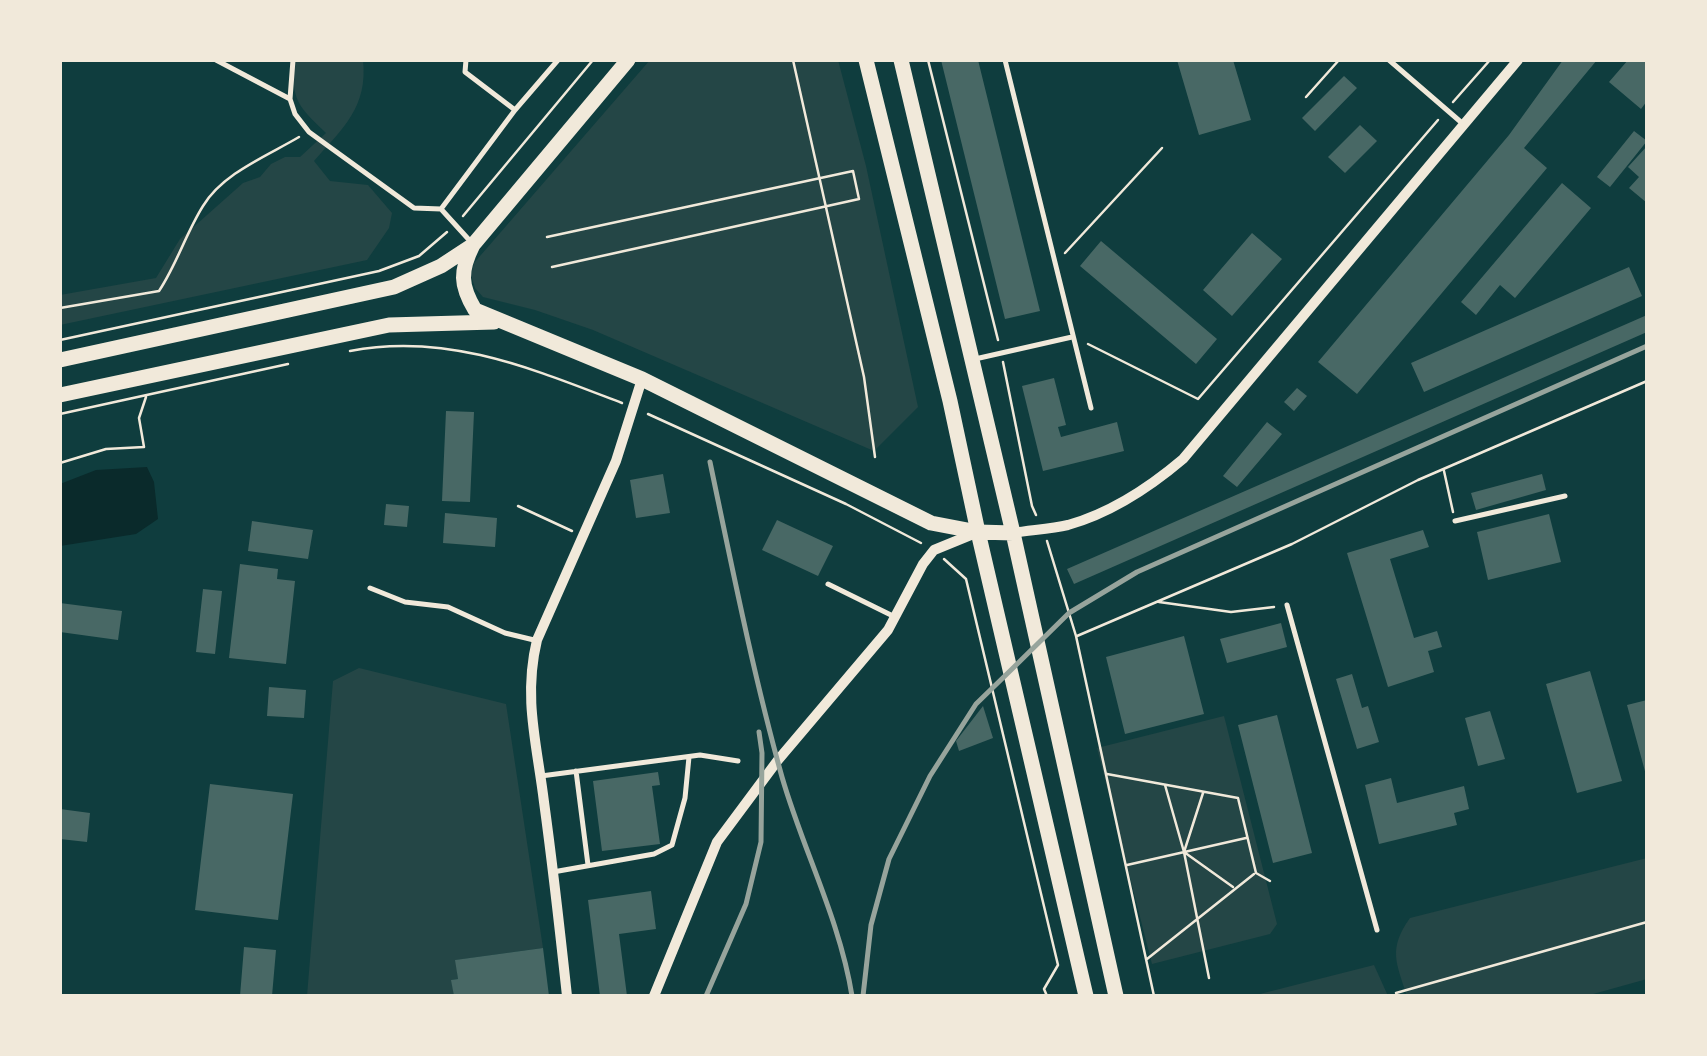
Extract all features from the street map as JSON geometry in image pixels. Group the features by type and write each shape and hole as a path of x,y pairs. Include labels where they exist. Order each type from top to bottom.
{"main road":[{"path":"628,60 473,244 462,267 463,290 475,310 642,379 930,524 1013,533"},
{"path":"866,60 950,401 1086,996"},
{"path":"900,60 1013,533 1116,996"},
{"path":"60,360 394,287 441,266 473,244"},
{"path":"60,395 389,325 498,322"}],"street":[{"path":"1013,533 1067,525 1102,511 1140,492 1183,459 1518,60"},
{"path":"567,996 529,706 531,666 537,640 616,461 642,379"},
{"path":"654,996 717,842 760,782 895,617 922,564 934,550 978,532"}],"lane":[{"path":"216,60 290,99"},
{"path":"293,60 290,99 309,132 414,208 441,209 473,244"},
{"path":"466,60 465,72 515,110"},
{"path":"441,209 558,60"},
{"path":"1005,60 1091,408"},
{"path":"1389,60 1464,125"},
{"path":"972,359 1073,337"},
{"path":"1456,520 1565,496"},
{"path":"828,584 895,617"},
{"path":"370,588 404,602 448,608 505,633 537,640"},
{"path":"1287,605 1377,930"},
{"path":"541,776 689,756 738,761"},
{"path":"553,872 654,854 672,845 685,798 689,756"},
{"path":"576,771 588,865"}],"path":[{"path":"60,340 379,271 419,256 455,225 593,60"},
{"path":"793,60 864,376 874,456"},
{"path":"1306,97 1339,60"},
{"path":"1073,337 1198,399 1490,60"},
{"path":"60,308 159,291 204,204 233,175 309,132"},
{"path":"1064,255 1162,148"},
{"path":"547,237 853,171 859,199 552,266"},
{"path":"347,352 375,346 428,345 519,364 633,408 846,504 934,550 966,579 1058,965 1044,989 1046,996"},
{"path":"60,414 296,362"},
{"path":"1154,996 1076,636 1292,544 1444,469 1647,381"},
{"path":"60,463 106,449 144,447 140,418 146,395"},
{"path":"1444,469 1456,520"},
{"path":"518,506 583,536"},
{"path":"1157,602 1231,612 1287,605"},
{"path":"1106,774 1238,798 1256,873 1270,881"},
{"path":"1165,784 1199,918 1209,978"},
{"path":"1184,852 1204,792"},
{"path":"1126,865 1247,838"},
{"path":"1184,852 1236,889"},
{"path":"1146,960 1256,873"},
{"path":"1396,994 1647,922"}],"shaded area":[{"path":"295,60 363,60 362,91 357,104 344,127 314,161 330,181 368,185 392,213 389,228 367,260 60,325 60,295 156,278 180,239 243,183 260,177 271,164 285,157 300,157 326,133 298,102"},
{"path":"650,60 838,60 866,166 918,407 874,451 593,330 483,297 475,288 471,275 474,263"},
{"path":"147,467 154,482 158,519 136,534 60,546 60,484 96,470"},
{"path":"359,668 506,704 543,948 456,960 458,979 452,980 454,996 307,996 333,681"},
{"path":"1224,716 1277,924 1270,934 1152,964 1097,748"},
{"path":"1647,858 1647,979 1586,996 1407,996 1396,947 1410,918"},
{"path":"1374,965 1388,996 1252,996"}],"building":[{"path":"941,60 978,60 1040,311 1005,319"},
{"path":"1177,60 1233,60 1251,120 1199,135"},
{"path":"1563,60 1597,60 1524,148 1547,168 1357,394 1318,362 1509,135"},
{"path":"1628,60 1647,60 1647,101 1641,109 1609,82"},
{"path":"1344,76 1357,88 1315,131 1302,118"},
{"path":"1360,125 1377,141 1345,173 1328,157"},
{"path":"1634,131 1647,141 1610,187 1597,177"},
{"path":"1647,146 1647,203 1629,188 1639,177 1628,167"},
{"path":"1562,183 1591,208 1515,298 1500,285 1476,315 1461,302"},
{"path":"1252,233 1282,259 1232,316 1203,290"},
{"path":"1101,241 1217,339 1196,364 1080,266"},
{"path":"1629,267 1642,296 1424,392 1411,363"},
{"path":"1647,315 1647,332 1074,584 1067,569"},
{"path":"1054,378 1066,425 1058,427 1061,437 1117,422 1124,451 1043,471 1022,386"},
{"path":"1297,388 1307,396 1294,411 1284,402"},
{"path":"446,411 474,412 470,502 442,501"},
{"path":"1267,422 1282,434 1237,487 1223,476"},
{"path":"663,474 670,513 636,518 630,480"},
{"path":"1542,474 1546,490 1476,510 1471,493"},
{"path":"386,504 409,506 407,527 384,525"},
{"path":"445,513 497,518 495,547 443,543"},
{"path":"1549,514 1561,562 1488,580 1477,532"},
{"path":"777,520 833,546 818,576 762,550"},
{"path":"252,521 313,530 308,559 248,551"},
{"path":"1423,530 1429,547 1390,559 1414,638 1437,631 1442,647 1428,651 1434,672 1388,687 1347,553"},
{"path":"240,564 278,569 277,579 295,581 286,664 229,658"},
{"path":"203,589 222,591 215,654 196,652"},
{"path":"60,603 122,611 118,640 60,632"},
{"path":"1281,623 1287,647 1227,663 1220,639"},
{"path":"1184,636 1204,714 1125,734 1106,657"},
{"path":"1590,671 1622,781 1577,793 1546,684"},
{"path":"1352,674 1362,708 1368,706 1379,742 1357,749 1336,679"},
{"path":"269,687 306,690 304,718 267,716"},
{"path":"1647,700 1647,774 1646,775 1627,705"},
{"path":"983,706 993,738 959,751 956,741"},
{"path":"1490,711 1505,759 1478,766 1465,718"},
{"path":"1277,715 1312,853 1273,863 1238,725"},
{"path":"658,772 660,785 652,786 660,844 602,851 593,781"},
{"path":"1391,778 1397,803 1464,786 1469,809 1454,813 1457,825 1379,844 1365,785"},
{"path":"210,784 293,794 278,920 195,910"},
{"path":"60,809 90,813 87,842 60,839"},
{"path":"651,891 656,929 619,934 627,996 600,996 588,900"},
{"path":"244,947 276,950 272,996 240,996"},
{"path":"543,948 549,996 454,996 451,980 458,979 455,960"}],"railway":[{"path":"863,996 871,925 889,859 930,776 976,704 1069,613 1137,572 1647,346"},
{"path":"710,462 771,738 839,940 852,996"},
{"path":"706,996 746,904 761,842 759,732"}]}
